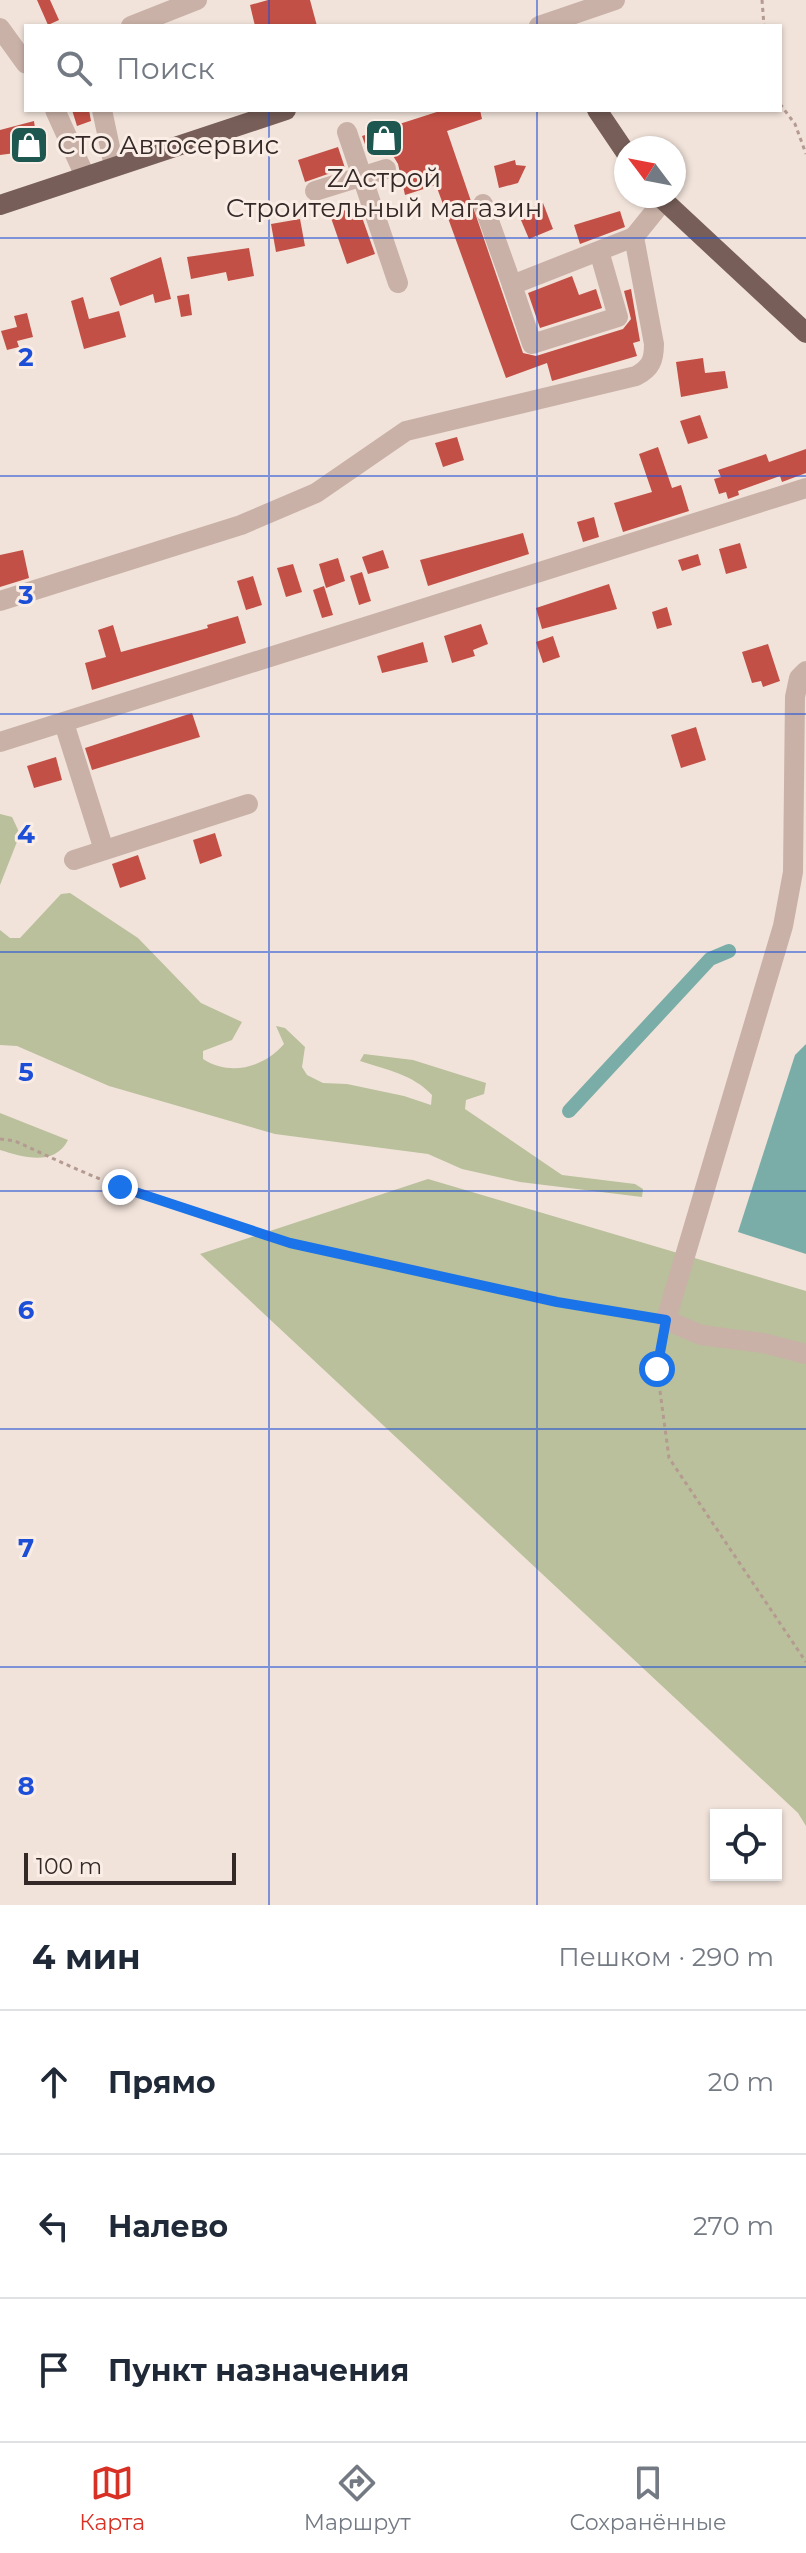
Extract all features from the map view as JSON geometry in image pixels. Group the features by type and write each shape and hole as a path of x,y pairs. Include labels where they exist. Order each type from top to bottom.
{"main road":[{"path":"0,205 280,112"},
{"path":"598,112 615,136"},
{"path":"672,208 806,333"}],"street":[{"path":"136,24 197,0"},
{"path":"564,20 615,0"},
{"path":"0,28 24,61"},
{"path":"56,112 85,176"},
{"path":"102,112 114,166"},
{"path":"347,132 398,283"},
{"path":"315,191 386,169"},
{"path":"483,204 532,344 618,317 599,251"},
{"path":"512,285 634,237 654,208"},
{"path":"0,601 241,525 316,493 406,431 636,376 647,370 654,358 654,344 634,237"},
{"path":"0,742 806,488"},
{"path":"806,671 799,678 795,697 793,872 778,942 666,1320 701,1335 763,1343 806,1354"},
{"path":"64,723 104,850"},
{"path":"74,860 248,804"}],"path":[{"path":"762,0 764,24"},
{"path":"782,107 795,124 806,154"},
{"path":"0,1139 15,1141 120,1187 290,1243 557,1302 666,1320 657,1369 669,1458 806,1662"}],"green space":[{"path":"0,814 12,817 20,834 0,885"},
{"path":"70,893 138,938 201,1003 242,1022 232,1040 203,1051 203,1059 225,1067 257,1064 284,1044 276,1026 285,1028 305,1047 302,1067 307,1075 323,1083 347,1084 431,1105 432,1095 417,1082 360,1061 364,1054 413,1060 486,1083 484,1094 466,1100 465,1109 562,1175 635,1184 643,1189 642,1197 520,1182 462,1169 428,1154 275,1134 109,1086 17,1046 0,1045 0,930 10,938 20,938 61,894"},
{"path":"0,1113 68,1140 55,1154 46,1157 28,1157 0,1150"},
{"path":"428,1179 806,1291 806,1826 798,1813 200,1254"}],"water":[{"path":"806,1044 806,1254 738,1232 795,1055"}],"building":[{"path":"37,0 50,0 59,20 48,24"},
{"path":"268,0 310,0 316,24 255,24 250,5"},
{"path":"73,112 89,112 91,121 77,126"},
{"path":"437,112 480,112 482,119 447,131 523,353 536,356 623,329 631,319 624,291 631,289 640,341 633,343 637,356 552,381 547,363 506,378 436,185 405,195 398,164 389,149 369,155 362,136"},
{"path":"34,121 38,150 0,155 0,130"},
{"path":"338,147 345,168 305,182 298,160"},
{"path":"515,160 516,165 526,166 518,183 499,188 494,166"},
{"path":"543,203 553,229 529,239 518,213"},
{"path":"358,206 375,254 347,264 330,215"},
{"path":"620,211 625,227 580,244 574,225"},
{"path":"300,219 305,246 276,252 271,224"},
{"path":"249,248 254,276 228,281 226,272 191,279 187,257"},
{"path":"161,257 171,299 155,303 153,294 120,306 110,278"},
{"path":"572,276 579,295 596,289 602,308 540,328 528,293"},
{"path":"189,294 192,315 181,317 177,296"},
{"path":"83,297 89,319 119,311 126,337 84,349 71,301"},
{"path":"27,313 33,337 17,341 19,347 7,350 1,331 17,327 14,316"},
{"path":"703,358 705,373 725,371 728,388 681,397 676,362"},
{"path":"700,415 708,438 688,444 680,421"},
{"path":"457,437 464,460 443,467 435,443"},
{"path":"658,447 672,488 681,485 689,511 623,532 614,503 652,492 639,454"},
{"path":"806,449 806,473 782,482 780,476 738,491 739,495 728,499 726,492 719,494 714,479 721,477 718,470 766,454 769,462"},
{"path":"594,517 599,537 583,542 577,522"},
{"path":"523,533 529,554 428,586 420,560"},
{"path":"740,543 747,568 726,574 719,549"},
{"path":"23,550 29,578 0,587 0,555"},
{"path":"383,550 389,568 368,574 362,557"},
{"path":"698,554 701,565 682,571 678,560"},
{"path":"338,558 345,581 326,588 319,564"},
{"path":"293,564 302,592 286,597 277,568"},
{"path":"362,572 371,601 359,605 350,576"},
{"path":"253,576 262,605 246,610 237,581"},
{"path":"609,584 617,609 542,629 536,608"},
{"path":"324,586 333,615 322,618 313,590"},
{"path":"667,607 672,625 657,629 652,612"},
{"path":"238,616 246,643 92,690 85,663 106,657 98,630 113,625 121,652 208,628 207,625"},
{"path":"481,624 488,644 473,650 475,656 452,663 444,636"},
{"path":"553,636 560,657 543,663 536,642"},
{"path":"423,642 428,662 382,673 377,656"},
{"path":"768,644 780,681 763,687 761,681 752,683 742,652"},
{"path":"192,713 200,737 92,770 85,748"},
{"path":"696,727 706,760 681,768 671,735"},
{"path":"56,757 62,780 34,788 27,766"},
{"path":"215,833 222,856 200,864 193,840"},
{"path":"138,855 146,879 120,888 112,864"}],"waterway":[{"path":"569,1111 710,959 729,951"}],"place":[{"name":"ZAстрой Строительный магазин","path":"384,138"},
{"name":"СТО Автосервис","path":"29,145"}],"route":[{"path":"120,1187 290,1243 557,1302 666,1320 657,1369"}]}
